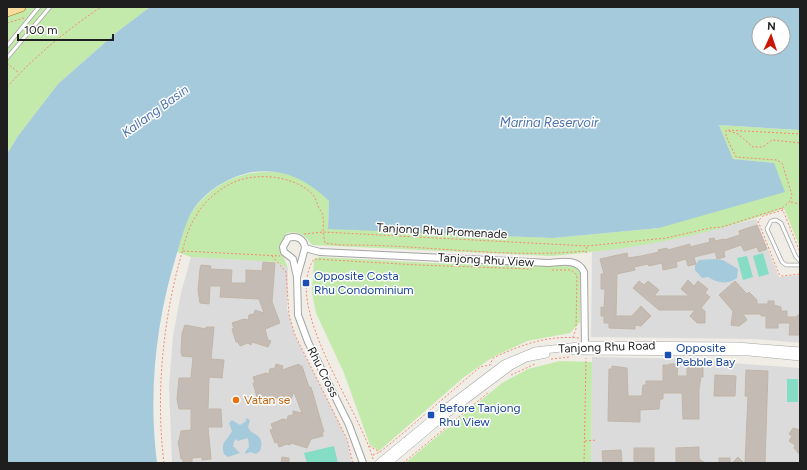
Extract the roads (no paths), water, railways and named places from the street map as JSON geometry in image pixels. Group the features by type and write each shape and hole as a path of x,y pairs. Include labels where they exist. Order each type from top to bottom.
{"main road":[{"path":"7,12 21,7"}],"street":[{"name":"Rhu Cross","path":"297,277 305,244 300,238 294,236 288,238 284,242 284,252 293,259 297,277 297,301 302,327 349,425 363,463"},
{"name":"Tanjong Rhu View","path":"305,248 320,252 549,263 569,261 578,264 582,268 584,276 585,348"},
{"name":"Tanjong Rhu Road","path":"388,463 444,416 511,366 526,358 585,348"},
{"name":"Tanjong Rhu Road","path":"379,463 446,408 504,364 535,351 585,348 800,351"},
{"name":"Tanjong Rhu Road","path":"737,349 800,357"}],"lane":[{"path":"7,46 39,7"},
{"path":"7,58 50,7"},
{"path":"800,261 796,257 781,223 776,220 771,221 767,229 780,260 786,265 800,265"}],"water":[{"name":"Marina Reservoir","path":"150,7 800,7 800,130 719,125 733,159 774,163 785,192 659,228 553,238 328,229 329,201 312,187 294,177 275,172 253,172 236,177 219,185 198,203 188,219 170,276 164,302 159,329 154,382 154,436 157,463 7,463 7,154 18,136 58,84 117,32"},
{"path":"699,260 723,260 738,269 737,278 730,282 722,282 715,281 708,277 702,278 695,270 695,266"},
{"path":"246,418 250,420 248,427 250,430 260,438 260,451 256,454 250,452 246,454 245,452 249,447 248,438 238,441 235,439 233,446 240,453 228,457 224,454 223,444 232,431 229,423 232,420 240,425 246,421"}],"place":[{"name":"Opposite Costa Rhu Condominium","path":"306,283"},
{"name":"Opposite Pebble Bay","path":"668,355"},
{"name":"Vatan se","path":"236,400"},
{"name":"Before Tanjong Rhu View","path":"431,415"}],"water label":[{"name":"Kallang Basin","path":"155,111"}]}
